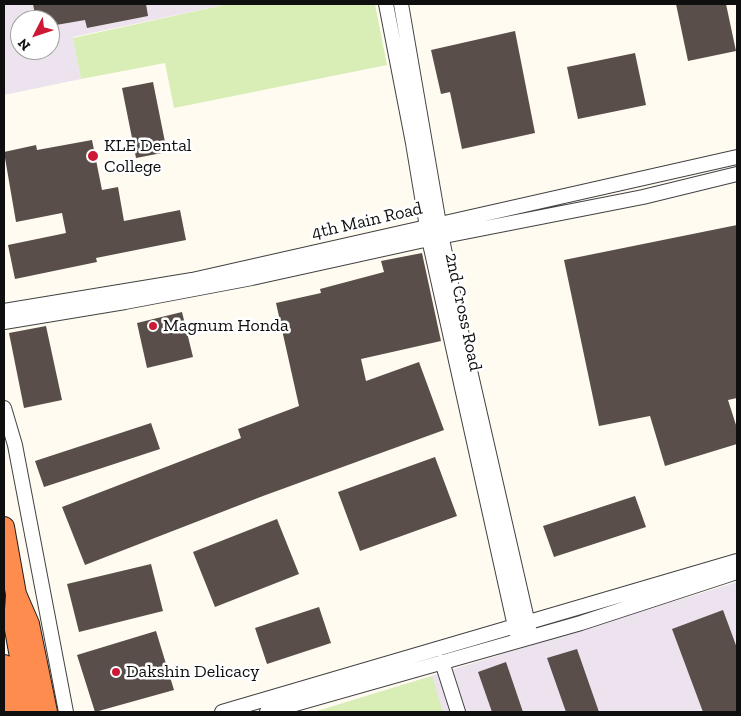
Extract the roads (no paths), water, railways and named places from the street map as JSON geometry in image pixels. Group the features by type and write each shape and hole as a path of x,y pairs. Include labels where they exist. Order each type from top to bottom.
{"highway":[{"path":"4,528 16,594 29,624 47,712"},
{"path":"16,594 14,624 30,712"},
{"path":"4,665 12,712"}],"street":[{"name":"2nd Cross Road","path":"386,4 413,143 521,634"},
{"name":"2nd Cross Road","path":"401,4 434,232"},
{"name":"4th Main Road","path":"434,232 737,157"},
{"name":"4th Main Road","path":"4,311 192,280 336,249 642,197 737,174"},
{"path":"4,322 135,300 434,232 528,623"},
{"path":"4,408 15,445 66,712"},
{"path":"267,712 442,662 521,634 528,623 737,561"},
{"path":"222,712 521,634 581,623 737,572"},
{"path":"442,662 458,712"}],"place":[{"name":"KLE Dental College","path":"93,156"},
{"name":"Magnum Honda","path":"153,326"},
{"name":"Dakshin Delicacy","path":"116,672"}]}
